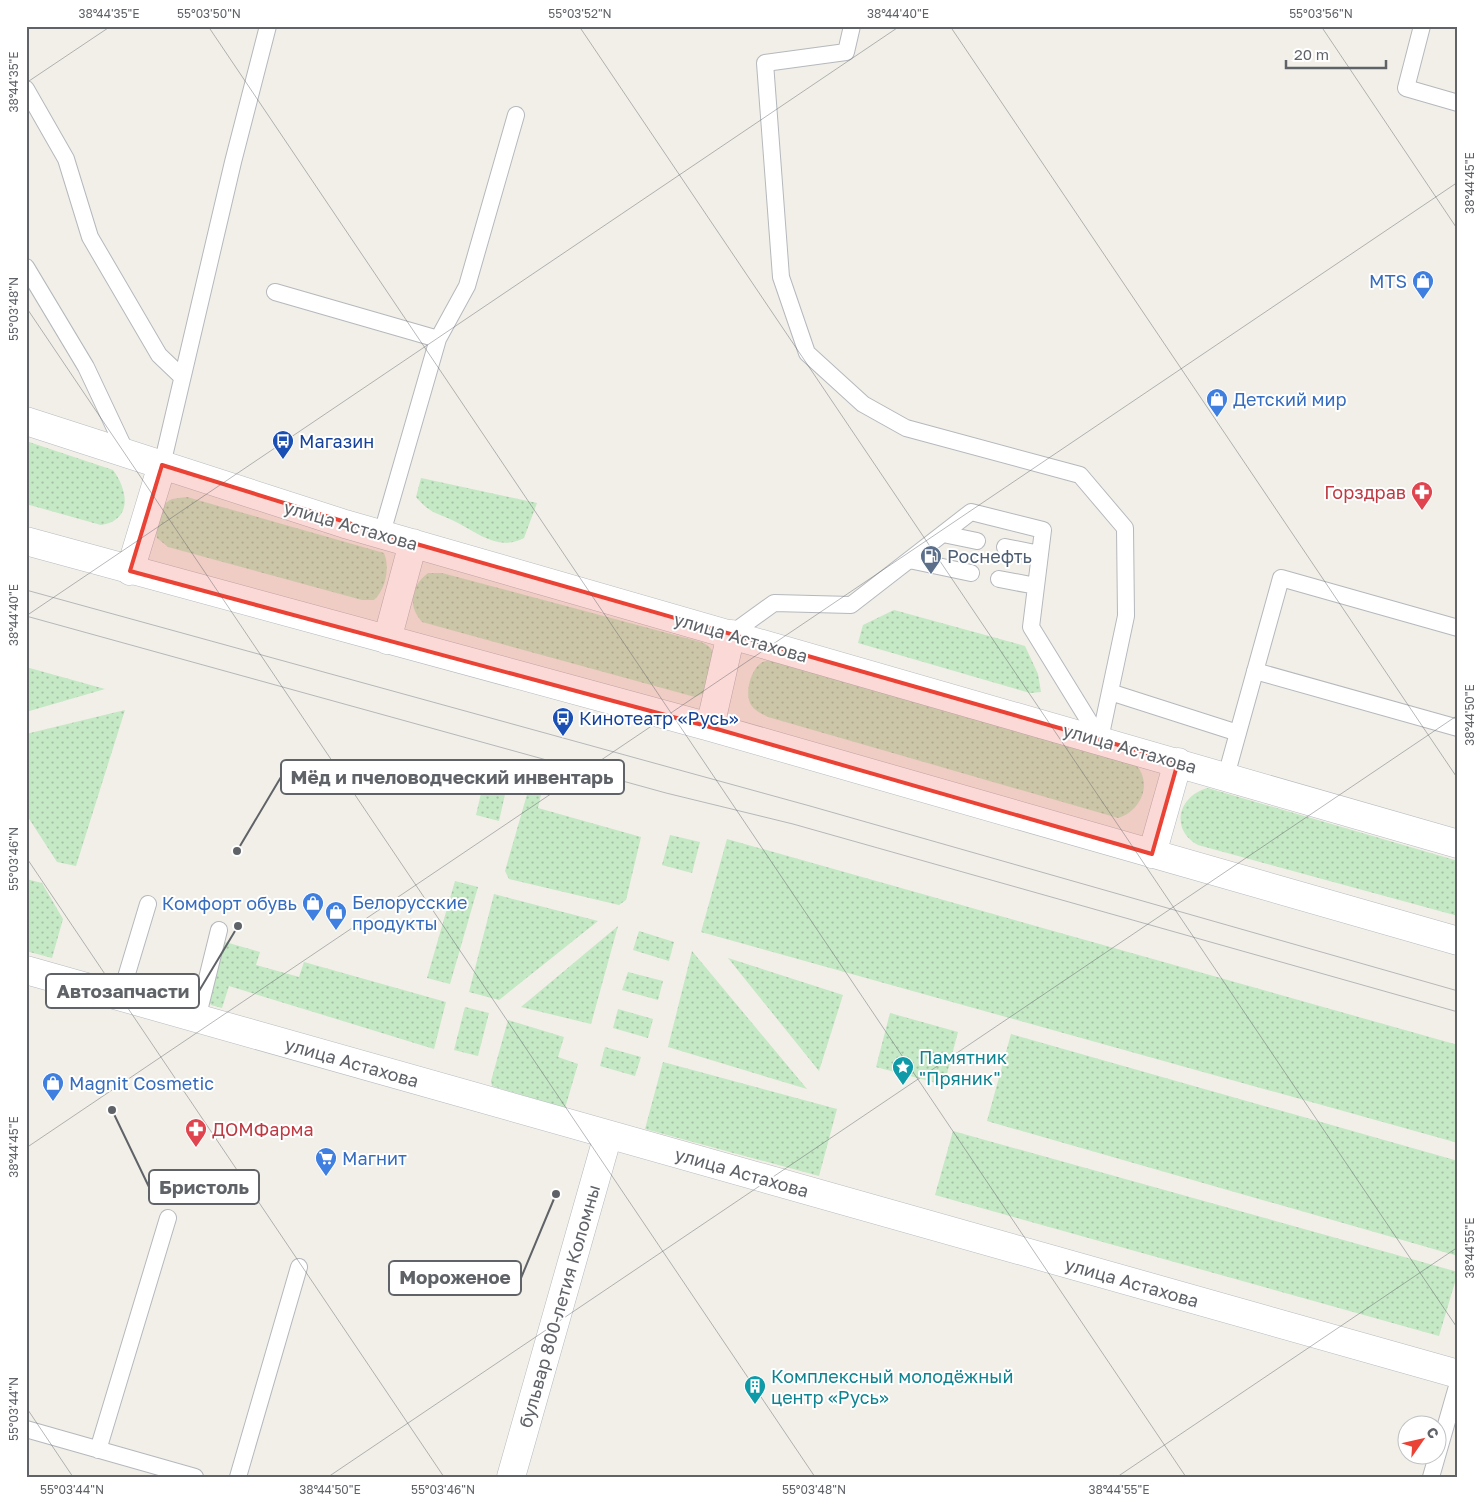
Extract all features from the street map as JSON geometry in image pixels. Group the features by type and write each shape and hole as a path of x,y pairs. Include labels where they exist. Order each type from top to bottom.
{"main road":[{"name":"улица Астахова","path":"26,421 278,504 1458,844"},
{"path":"130,570 162,466"},
{"path":"26,541 710,726 1458,941"},
{"path":"387,640 413,543"},
{"path":"710,726 731,634"},
{"path":"1152,854 1178,762"},
{"name":"улица Астахова","path":"26,970 1458,1374"},
{"name":"бульвар 800-летия Коломны","path":"511,1477 608,1135"}],"lane":[{"path":"162,466 233,162 268,26"},
{"path":"852,26 846,52 765,63 781,277 807,353 862,404 906,428 1080,475 1125,528 1126,616 1100,740"},
{"path":"1422,26 1406,88 1458,103"},
{"path":"26,89 66,159 90,237 159,355 182,377"},
{"path":"382,534 438,339 467,286 516,115"},
{"path":"26,267 86,367 127,454"},
{"path":"275,292 438,339"},
{"path":"731,634 774,603 851,605 971,512 1043,530 1031,626 1100,740"},
{"path":"943,534 977,541"},
{"path":"1005,547 1040,554"},
{"path":"909,560 971,573"},
{"path":"999,578 1036,586"},
{"path":"1226,776 1281,578 1458,628"},
{"path":"1255,671 1458,728"},
{"path":"1110,692 1238,733"},
{"path":"120,997 148,904"},
{"path":"197,1018 220,930"},
{"path":"98,1450 168,1218"},
{"path":"238,1477 299,1267"},
{"path":"1435,1476 1458,1383"},
{"path":"26,1429 194,1477"}],"highlighted area":[{"path":"162,465 413,543 1178,762 1152,854 710,727 130,571"}],"green space":[{"path":"26,441 113,470 122,486 125,503 123,511 111,522 101,525 26,504"},
{"path":"421,478 537,503 524,538 506,543 489,540 431,510 416,497"},
{"path":"187,497 384,553 387,571 384,584 374,600 362,600 168,547 157,538 156,522 159,512 170,500"},
{"path":"428,573 442,573 701,642 713,651 714,664 710,679 704,693 695,697 422,622 414,609 413,596 418,584"},
{"path":"894,610 1025,646 1038,674 1041,692 1030,693 858,643 863,625"},
{"path":"773,659 1137,766 1142,774 1144,790 1132,810 1118,818 768,717 753,708 748,693 752,676 757,666 762,662"},
{"path":"26,667 105,689 26,712"},
{"path":"125,710 76,866 57,862 26,814 26,734"},
{"path":"483,785 506,790 499,821 476,815"},
{"path":"1208,788 1458,861 1458,916 1198,845 1183,830 1181,813 1184,805 1190,798"},
{"path":"528,791 541,795 538,808 641,837 626,900 619,905 509,879 505,871"},
{"path":"670,835 700,842 692,873 662,865"},
{"path":"727,839 1458,1045 1458,1143 701,932"},
{"path":"26,879 42,883 63,919 52,958 26,951"},
{"path":"455,881 478,887 450,984 427,978"},
{"path":"494,894 598,921 499,1000 469,992"},
{"path":"618,926 591,1024 521,1007"},
{"path":"639,931 674,942 669,961 633,950"},
{"path":"225,942 260,952 256,965 299,977 304,962 446,1002 434,1049 229,986 222,1008 211,1005 207,998"},
{"path":"692,951 807,1089 668,1047"},
{"path":"728,958 843,995 819,1071"},
{"path":"628,972 663,981 658,1000 622,990"},
{"path":"465,1007 489,1013 478,1056 454,1050"},
{"path":"618,1009 653,1019 648,1038 613,1028"},
{"path":"890,1013 958,1032 944,1085 876,1067"},
{"path":"508,1020 564,1037 558,1057 578,1064 565,1108 492,1086 491,1081"},
{"path":"1011,1034 1458,1161 1458,1256 987,1121"},
{"path":"605,1047 641,1057 635,1076 600,1066"},
{"path":"663,1062 837,1109 819,1176 645,1129"},
{"path":"953,1131 1458,1272 1439,1336 935,1195"}],"tram line":[{"path":"26,590 810,806 1458,991"},
{"path":"26,616 666,793 793,824 1458,1012"}],"place":[{"name":"MTS","path":"1423,300"},
{"name":"Детский мир","path":"1217,418"},
{"name":"Магазин","path":"283,460"},
{"name":"Горздрав","path":"1422,511"},
{"name":"Роснефть","path":"931,575"},
{"name":"Кинотеатр «Русь»","path":"563,737"},
{"name":"Мёд и пчеловодческий инвентарь","path":"237,851"},
{"name":"Комфорт обувь","path":"313,922"},
{"name":"Автозапчасти","path":"238,926"},
{"name":"Белорусские продукты","path":"336,931"},
{"name":"Памятник \"Пряник\"","path":"903,1086"},
{"name":"Magnit Cosmetic","path":"53,1102"},
{"name":"Бристоль","path":"112,1110"},
{"name":"ДОМФарма","path":"196,1148"},
{"name":"Магнит","path":"326,1177"},
{"name":"Мороженое","path":"556,1194"},
{"name":"Комплексный молодёжный центр «Русь»","path":"755,1405"}]}
